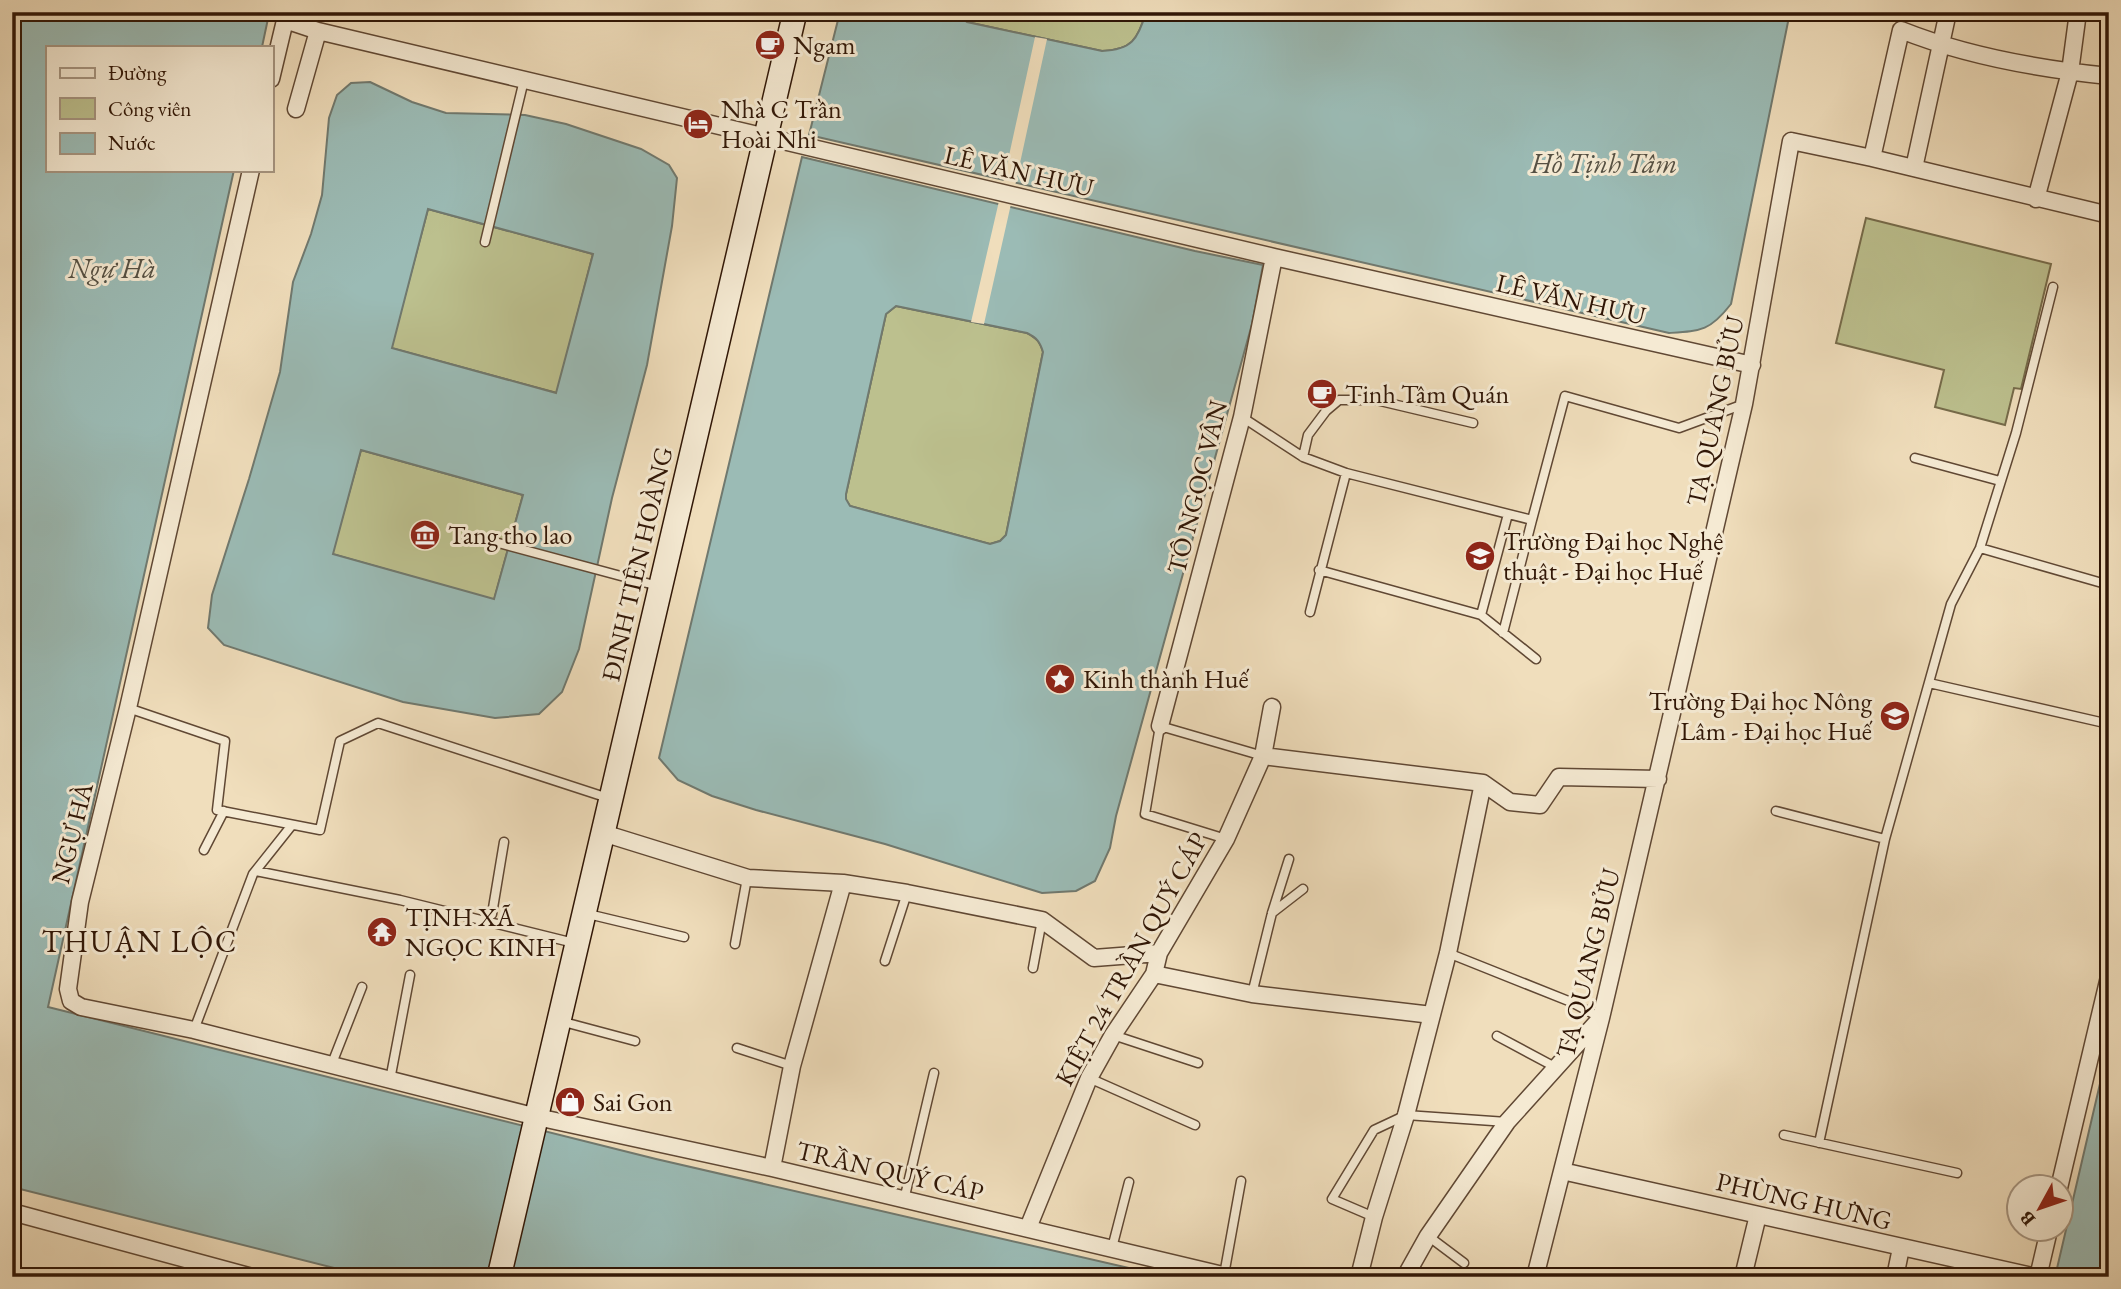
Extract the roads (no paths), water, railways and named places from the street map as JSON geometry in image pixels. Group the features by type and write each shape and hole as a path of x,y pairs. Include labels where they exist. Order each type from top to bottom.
{"main road":[{"name":"ĐINH TIÊN HOÀNG","path":"499,1277 795,12"}],"street":[{"path":"1914,168 1948,12"},
{"path":"2036,200 2070,72 2078,12"},
{"name":"LÊ VĂN HƯU","path":"286,16 318,31 1274,257 1752,365"},
{"path":"273,71 286,16"},
{"path":"1872,158 1900,30 1941,46 2070,72 2109,76"},
{"path":"296,109 318,31"},
{"name":"TẠ QUANG BỬU","path":"1535,1277 1601,1018 1744,404 1791,141 2109,215"},
{"name":"NGỰ HÀ","path":"251,172 128,708 80,902 68,989 71,1001 81,1007 194,1030 390,1080 535,1122"},
{"name":"TÔ NGỌC VÂN","path":"1160,726 1242,417 1274,257"},
{"name":"KIỆT 24 TRẦN QUÝ CÁP","path":"1028,1228 1088,1078 1154,974 1159,953 1226,839 1263,755 1272,707"},
{"path":"1263,755 1483,783 1510,802 1539,805 1559,777 1658,779"},
{"path":"1359,1277 1374,1217 1406,1115 1448,953 1483,783"},
{"path":"603,833 748,878 844,883 1042,920 1094,958 1159,953"},
{"path":"772,1168 792,1066 844,883"},
{"path":"1154,974 1252,994 1432,1015"},
{"path":"2062,1174 2109,977"},
{"path":"1405,1277 1428,1236 1507,1122 1601,1018"},
{"name":"TRẦN QUÝ CÁP","path":"535,1122 772,1168 1228,1276"},
{"name":"PHÙNG HƯNG","path":"1562,1171 2037,1277 2045,1244"},
{"path":"12,1212 252,1277"},
{"path":"1743,1277 1758,1215"},
{"path":"1895,1277 1901,1248"}],"lane":[{"path":"485,242 524,80"},
{"path":"1819,1143 1885,839 1951,604 1980,548 2015,433 2053,287"},
{"path":"1503,633 1565,396 1679,428 1744,404"},
{"path":"1303,457 1308,435 1326,411 1339,400 1376,400 1473,422"},
{"path":"1242,417 1303,457 1346,473 1532,520"},
{"path":"1914,458 2000,481"},
{"path":"1310,612 1346,473"},
{"path":"1482,615 1508,514"},
{"path":"491,541 661,586"},
{"path":"1980,548 2109,585"},
{"path":"1319,570 1482,615 1536,659"},
{"path":"1929,683 2109,724"},
{"path":"128,708 225,741 217,810 292,825 320,830 340,741 378,723 611,799"},
{"path":"1226,839 1145,814 1160,726 1263,755"},
{"path":"204,850 224,811"},
{"path":"1776,811 1885,839"},
{"path":"194,1030 256,871 292,825"},
{"path":"492,914 503,842"},
{"path":"1252,994 1272,913 1289,859"},
{"path":"256,871 400,901 577,944"},
{"path":"735,944 748,878"},
{"path":"1272,913 1303,889"},
{"path":"885,961 907,893"},
{"path":"584,913 684,937"},
{"path":"1033,968 1042,920"},
{"path":"1448,953 1571,1002 1601,1018"},
{"path":"390,1080 410,975"},
{"path":"331,1066 362,987"},
{"path":"559,1020 635,1041"},
{"path":"1113,1035 1198,1063"},
{"path":"1497,1036 1555,1067"},
{"path":"737,1048 792,1066"},
{"path":"904,1200 934,1073"},
{"path":"1088,1078 1195,1125"},
{"path":"1374,1217 1332,1199 1374,1130 1406,1115 1507,1122"},
{"path":"1784,1135 1957,1173"},
{"path":"1228,1276 1241,1181"},
{"path":"1112,1248 1129,1182"},
{"path":"1428,1236 1464,1263"}],"water":[{"name":"Ngự Hà","path":"12,12 269,12 262,46 46,46 46,172 234,172 48,1007 656,1159 1168,1277 370,1277 12,1187 12,209 21,137 12,128"},
{"name":"Hồ Tịnh Tâm","path":"840,12 956,12 967,22 1102,51 1127,46 1132,42 1140,30 1146,12 1790,12 1731,304 1711,325 1669,333 809,135"},
{"path":"370,82 412,102 446,113 525,115 566,124 641,149 669,165 677,178 672,226 647,365 612,498 579,649 562,692 539,714 495,718 403,702 224,645 208,628 212,595 280,372 293,282 322,195 329,118 337,95 351,83","holes":["428,209 593,254 556,393 392,348","361,450 523,495 494,599 333,554"]},
{"path":"802,157 1263,265 1252,324 1116,816 1110,848 1095,881 1076,891 1042,893 885,844 712,796 678,780 659,758","holes":["896,306 1027,333 1038,341 1043,352 1006,535 1000,541 990,544 850,506 846,494 886,314"]},
{"path":"2109,1045 2109,1277 2055,1277 2063,1244 2076,1244 2076,1187"}],"place":[{"name":"Ngam","path":"770,45"},
{"name":"Nhà C Trần Hoài Nhi","path":"698,124"},
{"name":"Tinh Tâm Quán","path":"1322,394"},
{"name":"Tang tho lao","path":"425,535"},
{"name":"Trường Đại học Nghệ thuật - Đại học Huế","path":"1480,556"},
{"name":"Kinh thành Huế","path":"1060,679"},
{"name":"Trường Đại học Nông Lâm - Đại học Huế","path":"1895,716"},
{"name":"TỊNH XÃ NGỌC KINH","path":"382,932"},
{"name":"Sai Gon","path":"570,1102"}],"district":[{"name":"THUẬN LỘC","path":"140,941"}]}
